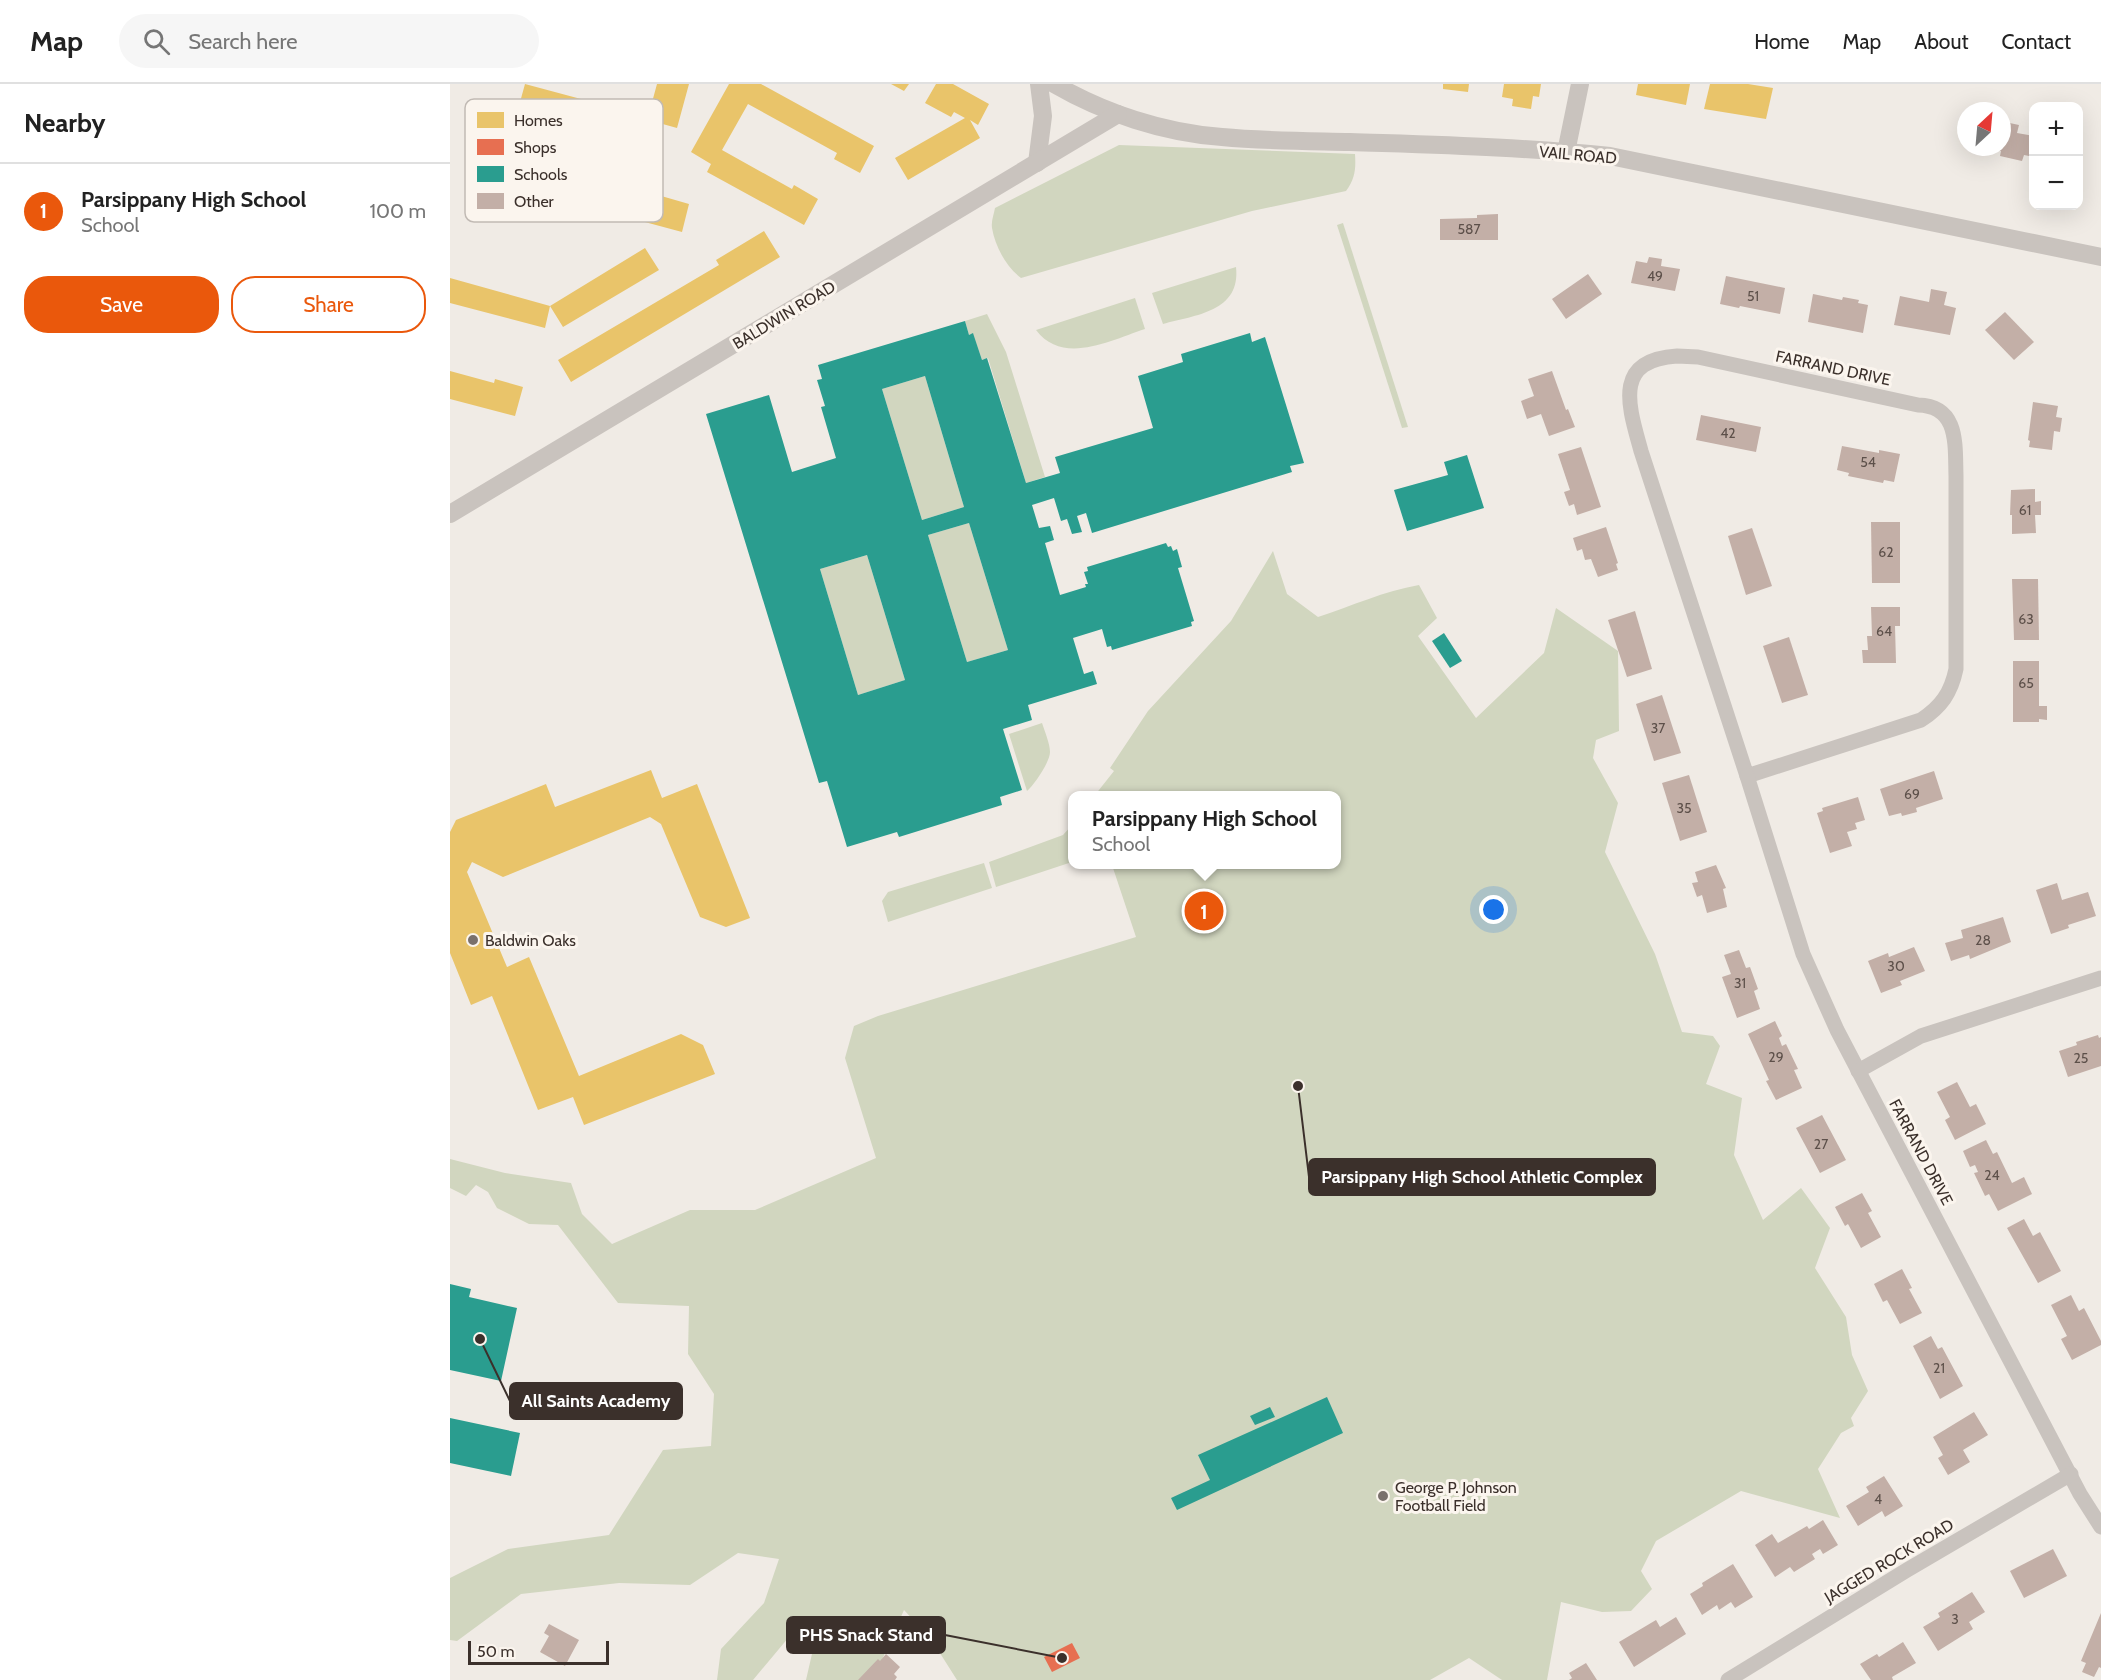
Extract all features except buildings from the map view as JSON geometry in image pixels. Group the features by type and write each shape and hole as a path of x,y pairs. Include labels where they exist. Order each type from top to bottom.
{"street":[{"path":"1037,163 1043,116 1039,84"},
{"name":"VAIL ROAD","path":"1054,84 1118,114 1176,130 1221,137 1566,152 1610,156 2101,257"},
{"path":"1566,152 1580,84"},
{"name":"BALDWIN ROAD","path":"450,514 1118,114"},
{"name":"FARRAND DRIVE","path":"1747,776 1921,720 1941,704 1948,694 1956,669 1956,476 1955,446 1950,421 1942,411 1930,405 1917,405 1698,357 1660,357 1648,362 1638,370 1628,394 1629,406 1641,451 1803,954 1858,1071 2080,1494 2101,1527"},
{"path":"1858,1071 1921,1036 2101,978"},
{"name":"JAGGED ROCK ROAD","path":"1728,1680 1907,1570 2071,1474"}],"green space":[{"path":"1119,145 1355,154 1355,169 1346,191 1252,211 1021,278 1002,256 993,235 992,220 995,208"},
{"path":"1343,223 1408,427 1402,428 1337,225"},
{"path":"1236,267 1236,282 1231,294 1224,302 1201,314 1163,324 1152,293"},
{"path":"1135,298 1145,329 1103,344 1088,347 1060,347 1047,341 1036,330"},
{"path":"987,314 1006,352 1045,477 1026,483 988,358 982,360 973,334 969,335 965,321"},
{"path":"925,376 964,507 922,520 882,389"},
{"path":"969,523 1008,650 967,662 928,535"},
{"path":"1273,551 1287,594 1318,617 1381,595 1419,585 1437,618 1418,636 1476,718 1544,653 1556,608 1618,651 1619,731 1596,740 1593,758 1618,803 1605,852 1655,954 1682,1032 1713,1036 1720,1046 1706,1084 1742,1098 1734,1155 1763,1220 1801,1188 1830,1228 1815,1268 1846,1317 1852,1355 1868,1391 1851,1418 1854,1426 1841,1433 1818,1469 1840,1518 1741,1491 1656,1541 1641,1571 1652,1589 1631,1611 1602,1612 1561,1602 1547,1680 1502,1680 1469,1658 1430,1680 957,1680 931,1639 904,1610 873,1680 806,1680 820,1619 799,1625 753,1680 717,1680 721,1649 764,1603 779,1559 738,1553 690,1585 619,1583 521,1594 457,1641 450,1640 450,1578 508,1549 609,1535 663,1450 711,1446 714,1394 688,1354 689,1306 618,1303 558,1225 529,1224 497,1208 488,1192 476,1185 466,1196 450,1188 450,1159 505,1173 571,1183 582,1214 612,1244 690,1210 755,1210 876,1158 845,1058 854,1026 878,1016 1136,937 1113,869 1341,869 1341,791 1098,791 1114,771 1110,768 1148,711 1231,621"},
{"path":"867,555 905,680 858,695 820,569"},
{"path":"1042,723 1050,752 1041,773 1027,791 1009,734"},
{"path":"1068,829 1068,863 996,887 989,862 1063,835"},
{"path":"984,863 992,888 888,922 882,901 888,892"}],"place":[{"name":"Parsippany High School","path":"1204,911"},
{"name":"Baldwin Oaks","path":"473,940"},
{"name":"Parsippany High School Athletic Complex","path":"1298,1086"},
{"name":"All Saints Academy","path":"480,1339"},
{"name":"George P. Johnson Football Field","path":"1383,1496"},
{"name":"PHS Snack Stand","path":"1062,1658"}]}
